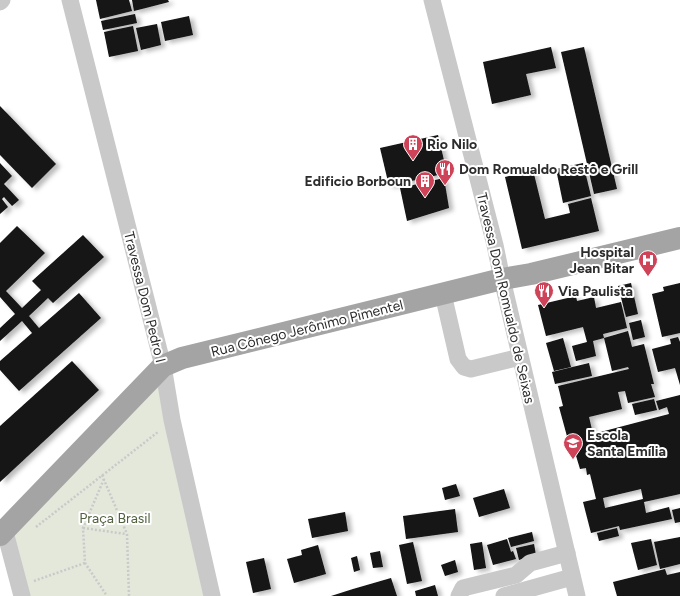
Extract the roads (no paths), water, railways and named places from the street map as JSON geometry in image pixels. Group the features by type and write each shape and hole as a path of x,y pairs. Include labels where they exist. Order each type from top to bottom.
{"main road":[{"name":"Rua Cônego Jerônimo Pimentel","path":"2,533 162,366 182,358 502,279 532,274 680,238"}],"street":[{"name":"Travessa Dom Pedro I","path":"70,0 162,366 172,420 212,596"},
{"name":"Travessa Dom Romualdo de Seixas","path":"432,0 495,245 577,596"},
{"path":"443,294 458,358 464,367 471,369 520,357"},
{"path":"2,533 26,589"},
{"path":"459,596 463,588 516,575 530,563 567,553"},
{"path":"504,596 572,577"}],"place":[{"name":"Rio Nilo","path":"413,161"},
{"name":"Dom Romualdo Restô e Grill","path":"445,186"},
{"name":"Edificio Borboun","path":"425,198"},
{"name":"Hospital Jean Bitar","path":"648,277"},
{"name":"Via Paulista","path":"544,308"},
{"name":"Escola Santa Emília","path":"573,460"}],"park label":[{"name":"Praça Brasil","path":"115,518"}]}
